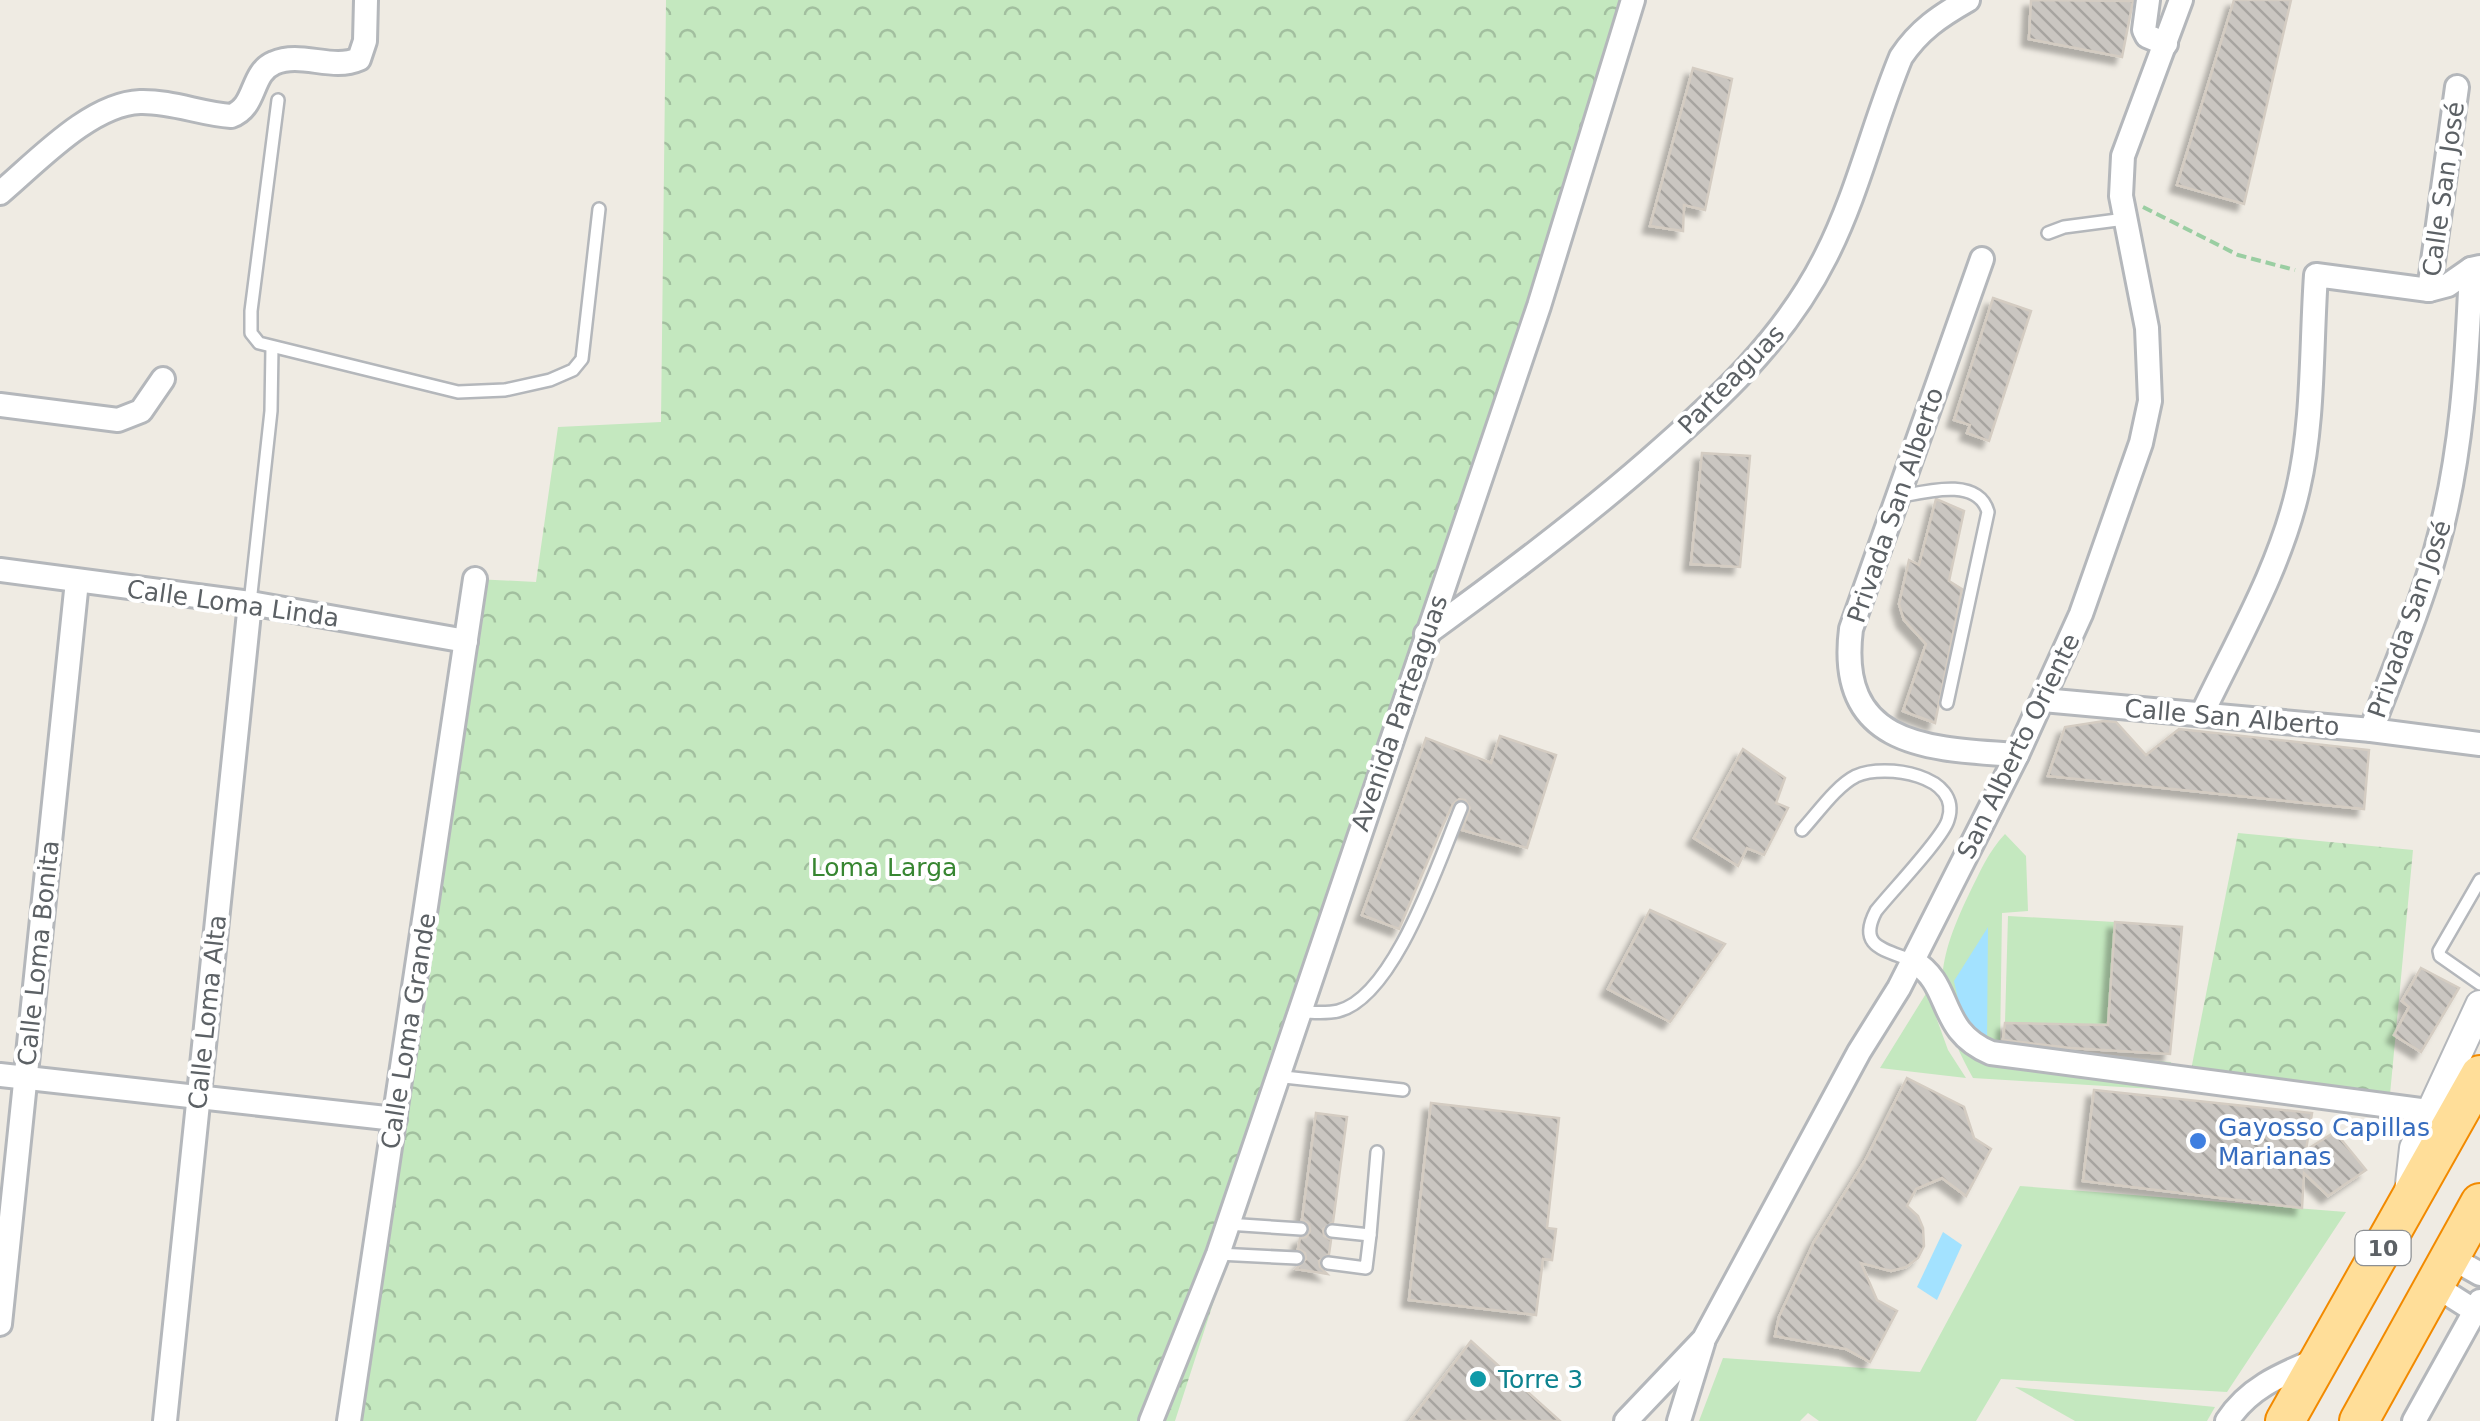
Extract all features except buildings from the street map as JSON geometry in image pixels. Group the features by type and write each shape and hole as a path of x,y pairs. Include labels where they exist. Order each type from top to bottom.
{"highway":[{"name":"10","path":"2285,1421 2480,1075"},
{"name":"10","path":"2359,1421 2455,1272 2480,1203"}],"street":[{"path":"0,193 92,117 118,105 162,103 232,116 247,106 259,77 271,64 295,60 354,62 364,50 366,0"},
{"name":"Avenida Parteaguas","path":"1151,1421 1218,1254 1538,306 1633,0"},
{"name":"Parteaguas","path":"1426,634 1534,556 1628,478 1714,404 1757,358 1794,312 1826,255 1901,57 1939,15 1968,0"},
{"path":"2148,0 2144,30 2147,36 2166,44"},
{"name":"San Alberto Oriente","path":"1626,1421 1704,1339 1859,1052 1913,961 2018,755 2082,614 2141,443 2150,401 2148,328 2123,208 2123,156 2181,0"},
{"name":"Calle San José","path":"2428,290 2457,87"},
{"name":"Privada San Alberto","path":"1982,259 1851,629 1850,671 1856,693 1873,718 1908,742 1950,751 2018,755"},
{"path":"2202,714 2279,551 2298,490 2305,452 2316,275 2428,290 2448,285 2475,268"},
{"name":"Privada San José","path":"2371,730 2436,552 2451,490 2467,376 2475,268"},
{"path":"0,404 118,420 141,411 162,378"},
{"name":"Calle Loma Linda","path":"0,570 250,603 466,640"},
{"name":"Calle Loma Grande","path":"349,1421 475,580"},
{"name":"Calle Loma Bonita","path":"0,1324 77,581"},
{"name":"Calle Loma Alta","path":"164,1421 250,603"},
{"name":"Calle San Alberto","path":"2042,700 2371,730 2480,744"},
{"path":"1913,961 1932,974 1952,1024 1961,1035 1973,1046 1990,1053 2428,1111"},
{"name":"10","path":"2408,1206 2414,1148 2480,1005"},
{"path":"0,1075 395,1118"},
{"path":"2414,1421 2478,1309 2455,1272"},
{"path":"1680,1421 1704,1339"},
{"path":"2227,1421 2253,1391 2318,1359"}],"lane":[{"path":"278,100 251,311 254,339 272,347 458,392 505,390 565,374 582,359 599,208"},
{"path":"2048,233 2123,208"},
{"path":"250,603 271,410 272,347"},
{"path":"1897,497 1951,489 1974,493 1986,501 1988,512 1947,703"},
{"path":"1802,830 1858,776 1890,771 1929,780 1942,789 1950,808 1944,828 1876,910 1868,926 1869,936 1877,946 1913,961"},
{"path":"1299,1012 1338,1012 1378,985 1414,920 1460,808"},
{"path":"2480,880 2439,951 2440,956 2480,984"},
{"path":"1276,1076 1403,1090"},
{"path":"1328,1263 1366,1268 1377,1152"},
{"path":"1227,1224 1301,1229"},
{"path":"1332,1231 1370,1235"},
{"path":"1218,1254 1297,1258"}],"path":[{"path":"2123,208 2238,255 2316,275"}],"green space":[{"name":"Loma Larga","path":"666,0 1623,0 1431,631 1175,1421 357,1421 475,579 536,582 558,427 661,422"},
{"path":"2238,833 2413,850 2389,1105 2190,1075"},
{"path":"2005,834 2026,856 2028,911 2002,913 2000,1050 2171,1062 2170,1090 1973,1078 1944,1007 1944,966 1969,894"},
{"path":"2008,916 2115,922 2108,1025 2005,1023"},
{"path":"1927,992 1948,1050 1966,1078 1880,1068"},
{"path":"2020,1186 2346,1212 2227,1392 2001,1379 1976,1421 1819,1421 1808,1413 1800,1421 1699,1421 1723,1358 1920,1372"},
{"path":"2015,1387 2215,1407 2207,1421 2075,1421"}],"water":[{"path":"1988,927 1987,1047 1966,1036 1954,981"},
{"path":"1943,1232 1962,1245 1937,1300 1917,1287"}],"place":[{"name":"Gayosso Capillas Marianas","path":"2198,1141"},
{"name":"Torre 3","path":"1478,1379"}]}
